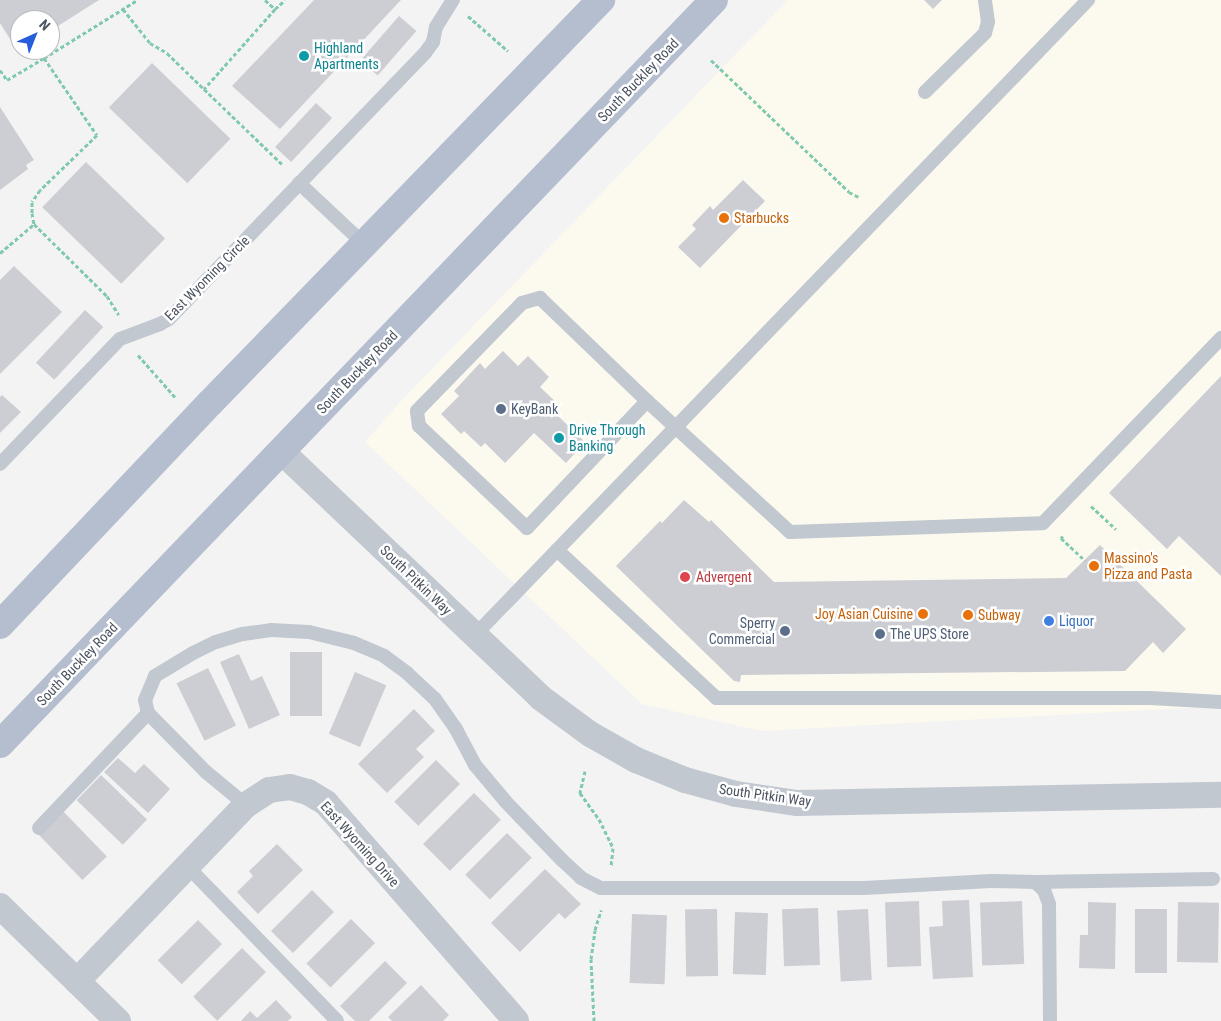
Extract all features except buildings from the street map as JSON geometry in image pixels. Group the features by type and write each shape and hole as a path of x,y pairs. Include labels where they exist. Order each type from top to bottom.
{"main road":[{"path":"0,642 8,616 364,244 601,0"},
{"name":"South Buckley Road","path":"0,744 714,0"}],"street":[{"name":"South Pitkin Way","path":"281,451 541,698 590,734 636,760 685,780 736,794 796,802 834,803 1221,795"},
{"name":"East Wyoming Drive","path":"77,981 246,805 269,790 290,787 308,792 326,803 516,1021"},
{"path":"0,906 118,1021"}],"lane":[{"path":"925,92 985,32 988,22 985,0"},
{"path":"475,636 1085,1"},
{"name":"East Wyoming Circle","path":"0,464 106,351 120,339 169,319 425,53 433,42 436,27 458,5"},
{"path":"300,183 364,244"},
{"path":"647,401 526,528 419,426 417,411 522,304 540,298 647,401 790,532 1043,523 1221,338"},
{"path":"557,550 716,698 1150,698 1221,702"},
{"path":"246,805 206,772 148,713 145,700 155,676 193,653 216,642 243,634 271,630 308,632 354,642 384,656 407,673 434,699 456,729 475,765 506,802 581,878 601,888 864,888 991,881 1213,879"},
{"path":"39,828 148,713"},
{"path":"188,867 337,1021"},
{"path":"1035,882 1044,890 1049,904 1050,1021"}],"path":[{"path":"60,48 137,0"},
{"path":"265,0 275,9"},
{"path":"204,88 285,0"},
{"path":"458,5 508,51"},
{"path":"123,9 150,44 167,53 282,164"},
{"path":"0,70 7,80 41,60"},
{"path":"45,60 97,135 40,190 32,202 34,224 107,296 119,315"},
{"path":"711,60 849,192 859,197"},
{"path":"0,253 34,224"},
{"path":"132,349 175,397"},
{"path":"1085,512 1096,501"},
{"path":"1091,506 1116,528"},
{"path":"1067,531 1061,538 1085,560"}],"shaded area":[{"path":"788,0 1221,0 1221,706 762,731 642,704 365,442 403,399"}],"place":[{"name":"Highland Apartments","path":"304,56"},
{"name":"Starbucks","path":"724,218"},
{"name":"KeyBank","path":"501,409"},
{"name":"Drive Through Banking","path":"559,438"},
{"name":"Massino's Pizza and Pasta","path":"1094,566"},
{"name":"Advergent","path":"685,577"},
{"name":"Joy Asian Cuisine","path":"923,614"},
{"name":"Subway","path":"968,615"},
{"name":"Liquor","path":"1049,621"},
{"name":"Sperry Commercial","path":"785,631"},
{"name":"The UPS Store","path":"880,634"}]}
